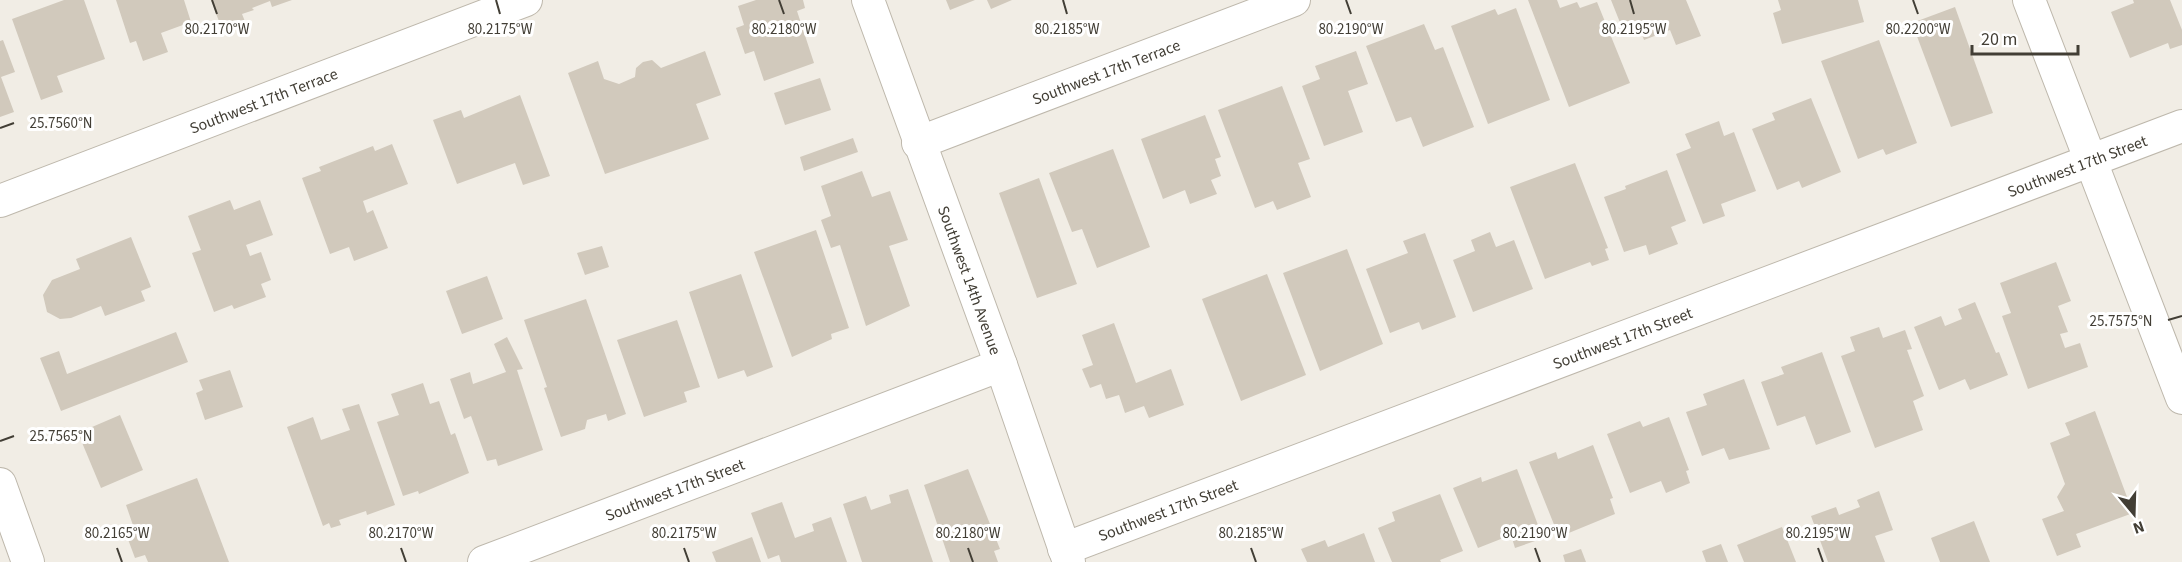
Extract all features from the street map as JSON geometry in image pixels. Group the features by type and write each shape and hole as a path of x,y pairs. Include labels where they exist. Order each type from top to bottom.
{"street":[{"name":"Southwest 17th Terrace","path":"0,201 526,0"},
{"name":"Southwest 14th Avenue","path":"868,0 918,143 1001,365 1066,556"},
{"name":"Southwest 17th Terrace","path":"918,143 1294,0"},
{"path":"2029,0 2182,398"},
{"name":"Southwest 17th Street","path":"1066,556 2182,126"},
{"name":"Southwest 17th Street","path":"484,562 1001,365"},
{"path":"0,484 28,562"}],"building":[{"path":"64,0 84,0 105,59 57,76 63,92 41,100 12,19"},
{"path":"116,0 184,0 191,22 161,33 168,52 143,61 136,41 130,43"},
{"path":"211,0 292,0 272,7 270,1 252,8 254,10 242,14 246,24 223,32"},
{"path":"756,0 803,0 805,8 797,11 814,63 764,81 754,51 745,54 736,28 744,25 738,6"},
{"path":"946,0 975,0 950,10"},
{"path":"987,0 1012,0 991,9"},
{"path":"1528,0 1557,0 1560,8 1577,2 1580,8 1597,2 1630,83 1569,107"},
{"path":"1611,0 1686,0 1701,36 1676,45 1670,30 1644,40 1638,24 1623,30"},
{"path":"1778,0 1858,0 1864,22 1782,44 1773,13 1781,10"},
{"path":"2133,0 2170,0 2182,30 2182,45 2170,49 2168,43 2130,58 2111,12 2134,3"},
{"path":"1955,7 1993,113 1951,127 1912,23"},
{"path":"1516,8 1550,100 1488,124 1451,26 1495,9 1498,15"},
{"path":"1424,24 1435,50 1443,47 1474,127 1423,147 1411,117 1396,122 1366,46"},
{"path":"3,40 15,72 1,77 14,112 0,117 0,41"},
{"path":"1879,40 1917,143 1886,155 1883,149 1858,159 1821,61"},
{"path":"705,51 721,95 696,104 709,139 605,174 568,73 598,61 604,79 619,84 635,77 636,68 643,62 652,60 661,68"},
{"path":"1356,51 1368,84 1348,91 1363,132 1324,146 1302,86 1320,79 1315,66"},
{"path":"820,78 831,110 785,125 774,93"},
{"path":"1282,86 1310,159 1298,163 1311,197 1277,210 1273,201 1255,208 1218,110"},
{"path":"520,95 550,176 523,185 515,163 457,184 433,120 461,110 464,118"},
{"path":"1811,98 1841,172 1802,188 1799,181 1777,190 1752,129 1775,120 1772,113"},
{"path":"1205,115 1221,157 1215,159 1221,176 1211,180 1217,194 1190,204 1185,190 1163,199 1141,139"},
{"path":"1719,121 1724,136 1734,132 1756,191 1721,204 1725,216 1703,224 1676,154 1691,148 1685,134"},
{"path":"853,138 858,152 804,171 800,157"},
{"path":"392,144 408,184 363,201 367,213 373,210 388,248 354,261 349,247 330,254 302,178 321,171 319,167 373,146 375,151"},
{"path":"1113,149 1150,247 1097,268 1082,229 1072,232 1049,173"},
{"path":"1575,163 1608,248 1605,249 1609,260 1592,266 1590,262 1545,279 1510,187"},
{"path":"1667,170 1686,221 1671,227 1678,244 1649,255 1646,245 1624,252 1604,197 1626,189 1625,186"},
{"path":"862,171 872,197 890,191 908,240 889,246 910,306 866,326 840,245 831,248 821,220 831,216 821,186"},
{"path":"1039,178 1077,284 1037,298 999,193"},
{"path":"230,200 234,210 260,200 273,235 246,245 250,256 261,252 271,280 261,284 266,297 234,309 232,305 214,312 192,253 201,250 188,216"},
{"path":"816,230 849,328 831,334 832,339 792,357 754,252"},
{"path":"1490,232 1496,247 1514,240 1533,289 1473,312 1453,260 1475,251 1471,240"},
{"path":"1425,233 1456,317 1422,330 1419,322 1390,333 1366,269 1408,253 1403,241"},
{"path":"131,237 151,287 141,291 145,301 105,316 101,306 71,318 60,319 47,312 43,295 52,280 80,269 76,259"},
{"path":"602,246 609,267 585,275 577,253"},
{"path":"1347,249 1383,344 1320,371 1283,273"},
{"path":"2056,262 2071,301 2058,306 2068,332 2060,334 2065,348 2080,343 2088,367 2028,389 2002,316 2011,313 2000,283"},
{"path":"741,274 773,367 747,377 744,370 718,379 689,292"},
{"path":"1267,274 1306,375 1241,401 1202,299"},
{"path":"487,276 503,319 462,334 446,291"},
{"path":"586,299 626,414 608,421 606,414 587,420 585,429 561,437 524,320"},
{"path":"1975,302 1996,353 1999,352 2008,375 1970,390 1965,379 1939,390 1914,327 1941,316 1945,326 1962,319 1958,309"},
{"path":"677,320 700,387 684,392 687,402 644,417 617,340"},
{"path":"1114,323 1136,383 1171,369 1184,405 1149,418 1144,406 1125,413 1119,395 1106,399 1101,384 1090,388 1082,369 1093,365 1082,335"},
{"path":"1879,327 1883,338 1905,330 1912,349 1907,350 1924,396 1913,401 1923,430 1875,448 1841,356 1855,351 1850,337"},
{"path":"176,332 188,362 61,411 40,358 59,351 67,374"},
{"path":"507,337 523,369 517,370 543,450 498,466 496,459 487,461 471,416 464,419 450,379 470,372 473,384 506,372 494,344"},
{"path":"1822,352 1851,432 1816,445 1805,416 1777,426 1761,382 1784,374 1781,367"},
{"path":"230,370 243,407 205,420 196,393 203,390 199,380"},
{"path":"1744,379 1770,449 1729,460 1724,448 1702,456 1686,412 1707,405 1703,394"},
{"path":"423,383 430,404 439,401 451,435 455,433 469,473 419,494 418,491 403,496 377,422 399,415 391,394"},
{"path":"359,404 395,505 367,515 366,511 339,520 341,525 331,528 329,523 323,526 287,427 313,417 321,440 350,430 342,409"},
{"path":"2095,411 2133,513 2076,534 2081,547 2057,556 2042,519 2064,511 2057,497 2065,484 2050,443 2070,435 2065,423"},
{"path":"120,415 143,470 101,488 78,433"},
{"path":"1669,417 1689,470 1686,471 1690,483 1666,493 1661,481 1630,493 1607,434 1640,421 1643,427"},
{"path":"1593,445 1613,498 1610,499 1615,514 1559,537 1529,462 1556,452 1558,459"},
{"path":"968,469 1000,549 994,551 998,562 950,562 924,485"},
{"path":"1517,469 1538,525 1533,527 1538,540 1515,548 1511,535 1478,548 1453,488 1481,477 1482,482"},
{"path":"197,478 229,562 148,562 145,555 135,558 126,534 135,531 126,505"},
{"path":"908,489 933,562 862,562 843,504 866,496 871,510 891,503 889,495"},
{"path":"1879,491 1893,530 1875,536 1885,562 1828,562 1811,516 1836,507 1839,515 1860,507 1857,500"},
{"path":"1440,494 1463,551 1440,560 1441,562 1392,562 1378,528 1395,521 1392,512"},
{"path":"782,502 795,538 814,531 812,524 831,517 847,562 781,562 779,555 768,559 751,513"},
{"path":"1974,521 1990,562 1940,562 1931,538"},
{"path":"1782,527 1796,562 1744,562 1737,545"},
{"path":"1364,533 1375,562 1307,562 1301,549 1325,540 1328,547"},
{"path":"752,537 761,562 716,562 712,552"},
{"path":"1721,544 1728,562 1706,562 1702,551"},
{"path":"1581,549 1586,562 1565,562 1563,555"}]}
